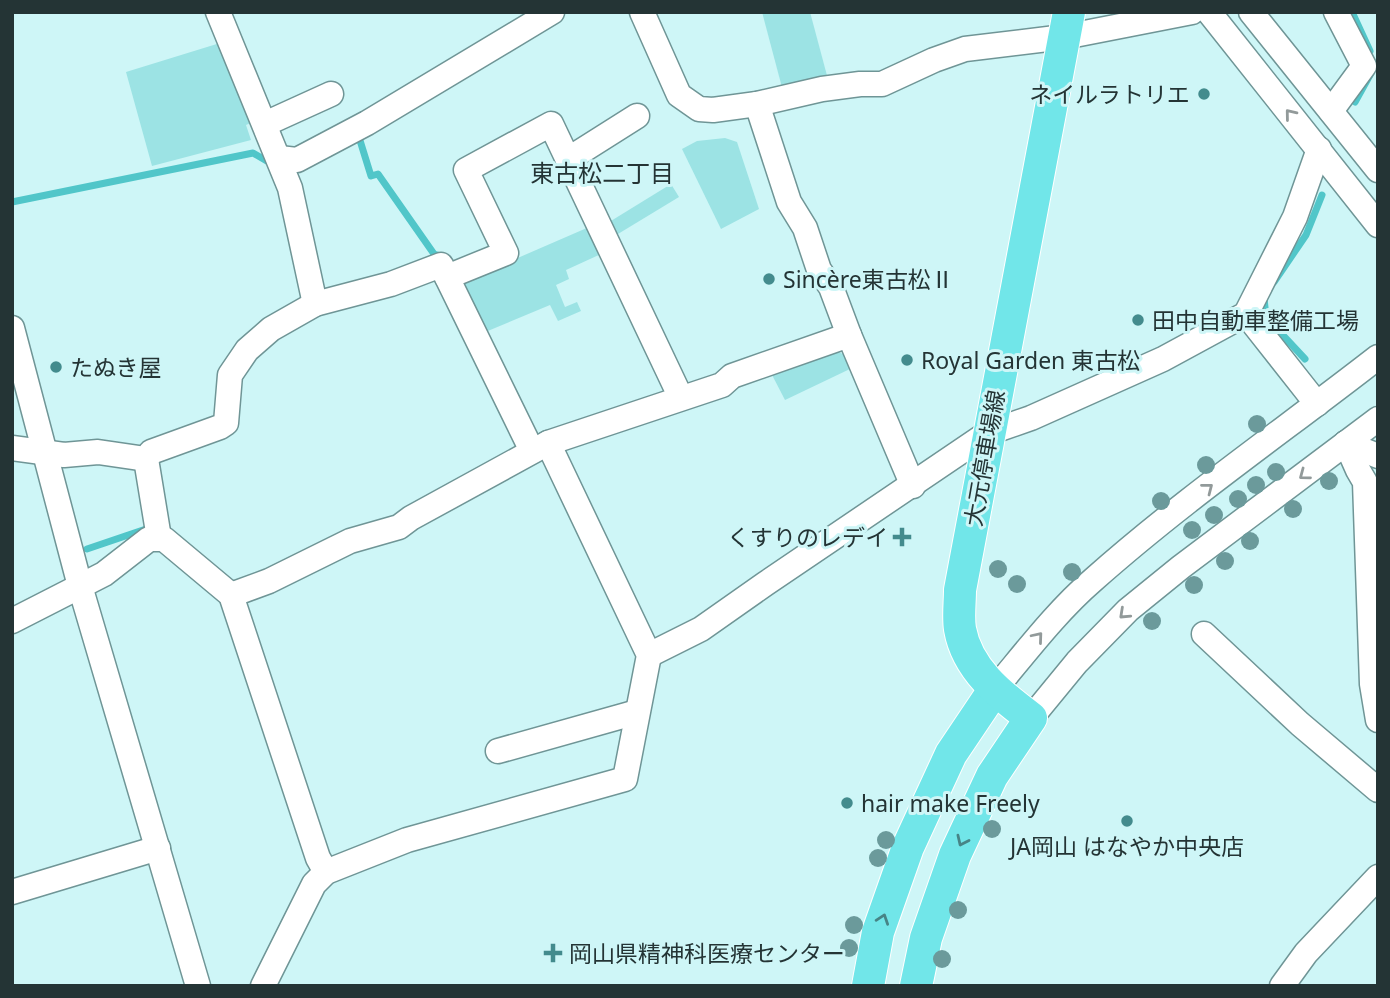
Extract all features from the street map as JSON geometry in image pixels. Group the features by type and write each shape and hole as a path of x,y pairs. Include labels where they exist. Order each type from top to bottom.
{"main road":[{"name":"大元停車場線","path":"1031,718 994,690 970,658 960,629 960,590 1066,25"},
{"path":"867,986 878,932 908,847 951,754 994,690"},
{"path":"916,986 926,938 955,855 992,776 1031,718"}],"street":[{"path":"218,12 290,188 315,304"},
{"path":"281,163 297,160 343,136 552,12"},
{"path":"642,12 679,95 699,109 713,110 757,104 822,89 882,84 965,49 1066,25 1192,12"},
{"path":"1209,12 1378,225"},
{"path":"1251,12 1378,170"},
{"path":"1331,111 1370,65 1336,12"},
{"path":"265,124 331,94"},
{"path":"757,104 789,202 805,228 819,270 831,287 913,486"},
{"path":"569,159 637,116"},
{"path":"452,275 506,253 466,170 551,124 681,398"},
{"path":"649,655 701,629 988,433 1031,418 1163,359 1246,314 1295,218 1319,149"},
{"path":"12,448 64,456 98,452 151,454 220,427 226,423 230,375 247,349 271,329 315,304 391,284 441,265 452,275 649,655 625,779 407,840 326,872 313,884 263,986"},
{"path":"1246,314 1317,404"},
{"path":"12,328 80,586 198,986"},
{"path":"231,595 269,581 350,541 399,527 540,447 722,385 732,376 849,335"},
{"path":"994,690 1042,632 1092,581 1378,357"},
{"path":"1031,718 1077,662 1128,610 1378,419"},
{"path":"1346,443 1378,456"},
{"path":"1346,443 1365,482 1372,684 1378,720"},
{"path":"151,454 159,538"},
{"path":"12,621 104,574 149,539 164,539 231,595 318,858 326,872"},
{"path":"1204,634 1300,724 1378,790"},
{"path":"498,751 638,712"},
{"path":"12,892 158,848"},
{"path":"1282,986 1306,953 1378,877"}],"shaded area":[{"path":"762,12 810,12 829,83 784,95"},
{"path":"220,43 253,122 246,125 251,140 152,166 126,72"},
{"path":"725,138 737,142 759,209 721,229 682,149 697,141"},
{"path":"671,184 679,197 613,237 606,224"},
{"path":"596,224 601,254 566,270 569,279 556,285 565,307 577,302 581,311 558,321 550,305 483,333 460,283"},
{"path":"832,349 845,355 852,368 785,400 770,371"}],"waterway":[{"path":"1352,12 1370,51"},
{"path":"1355,102 1370,75"},
{"path":"358,134 371,176 378,174 434,254 444,257"},
{"path":"12,202 253,153 272,164"},
{"path":"1274,282 1306,235 1322,195"},
{"path":"1264,298 1266,317 1305,359"},
{"path":"87,549 146,529"}],"place":[{"name":"ネイルラトリエ","path":"1204,94"},
{"name":"Sincère東古松Ⅱ","path":"769,279"},
{"name":"田中自動車整備工場","path":"1138,320"},
{"name":"Royal Garden 東古松","path":"907,360"},
{"name":"たぬき屋","path":"56,367"},
{"name":"くすりのレデイ","path":"902,537"},
{"name":"hair make Freely","path":"847,803"},
{"name":"JA岡山 はなやか中央店","path":"1127,821"},
{"name":"岡山県精神科医療センター","path":"553,953"}],"district":[{"name":"東古松二丁目","path":"602,172"}]}
